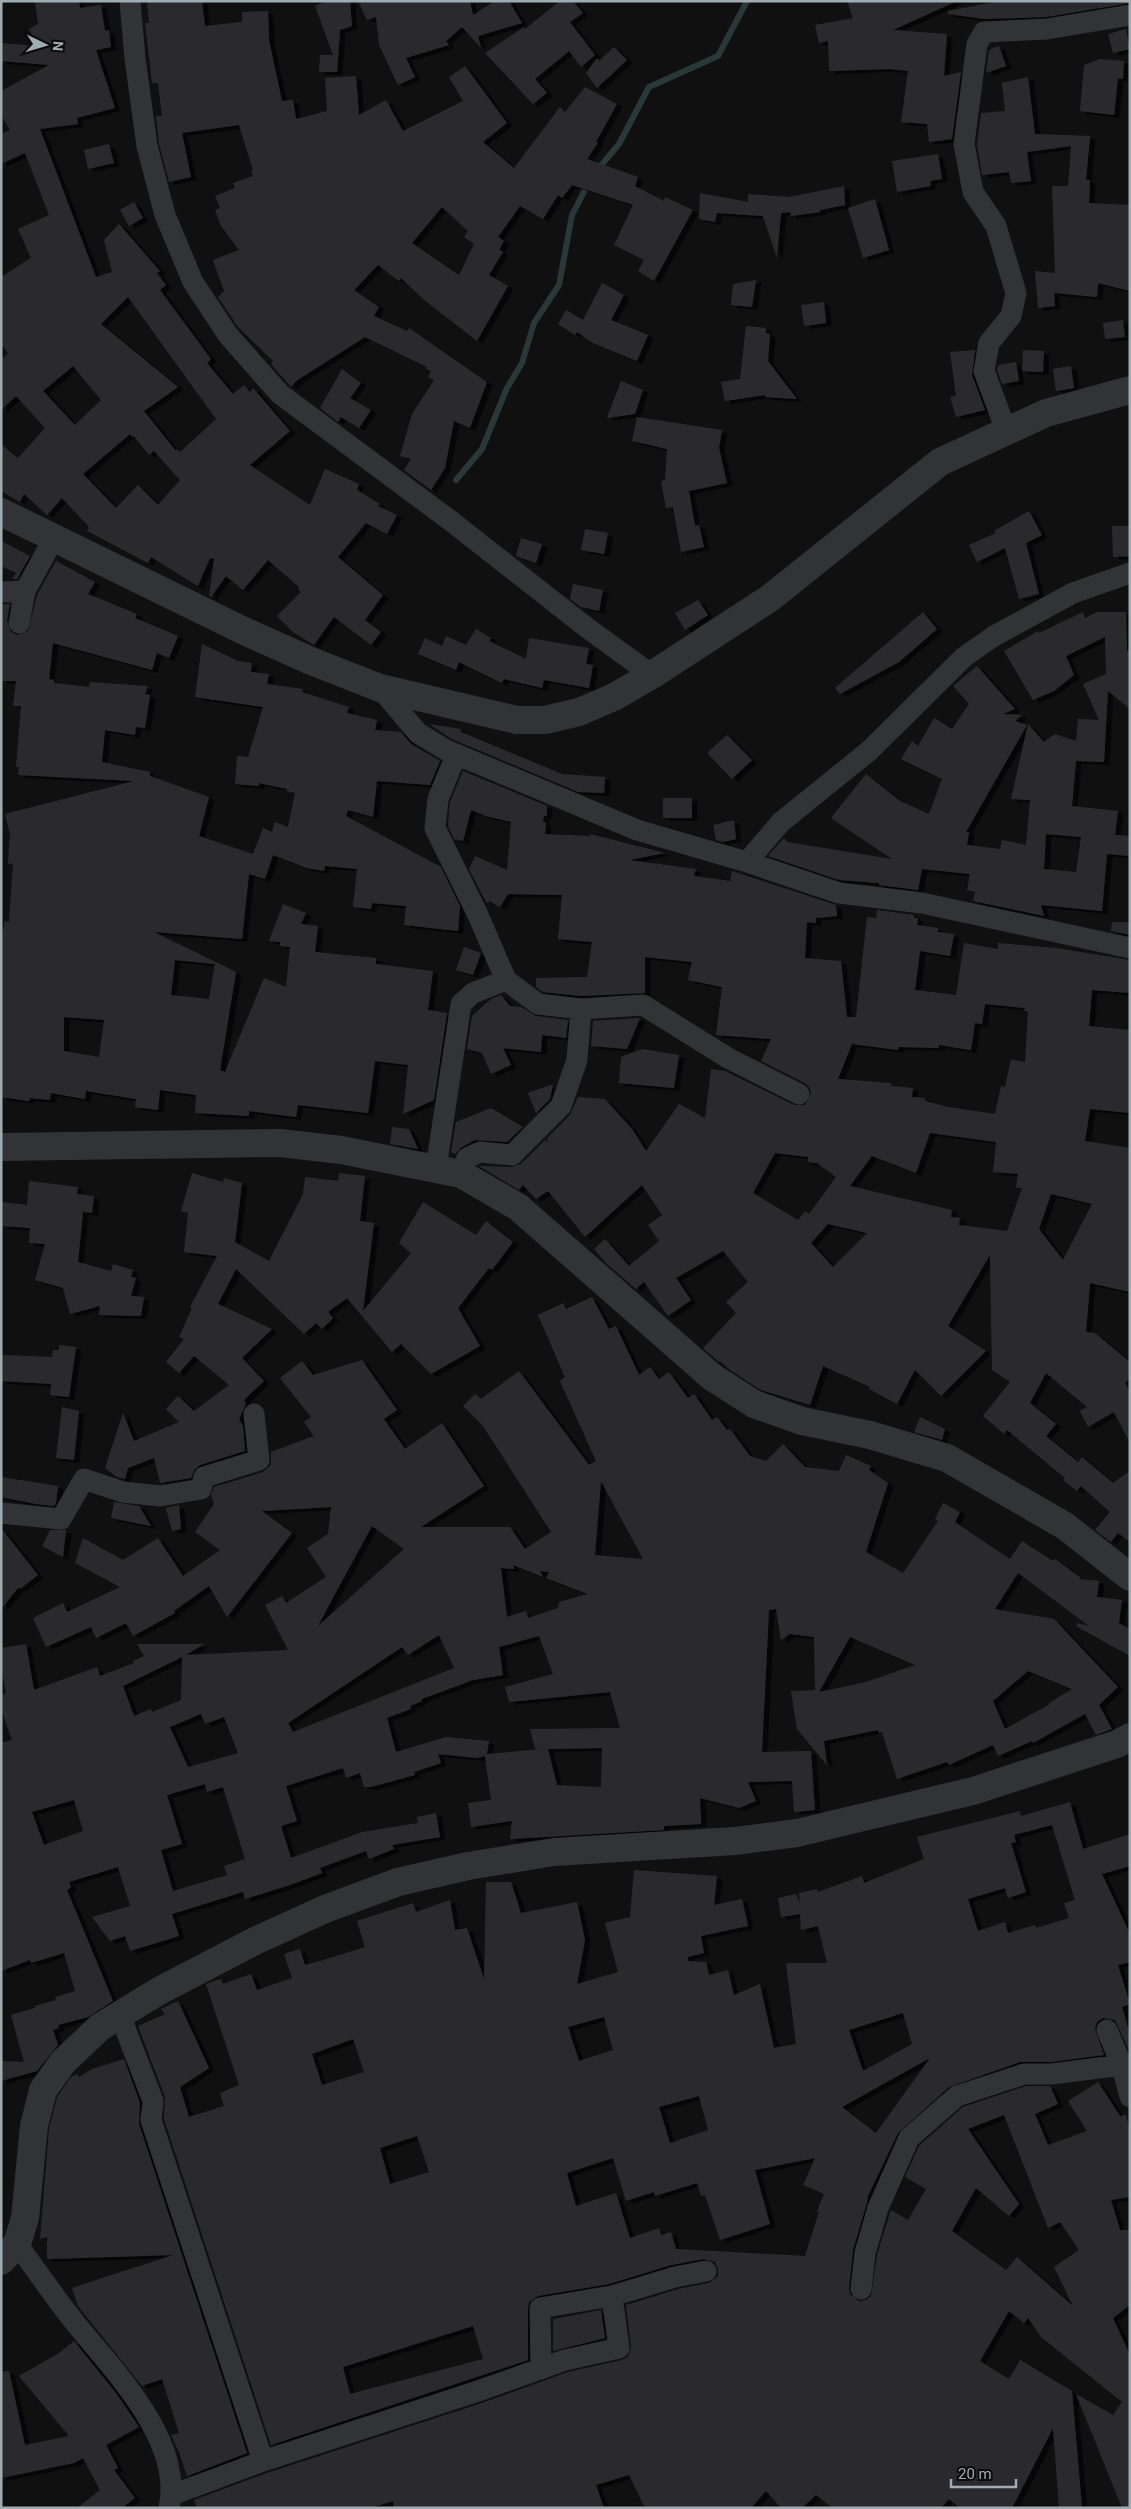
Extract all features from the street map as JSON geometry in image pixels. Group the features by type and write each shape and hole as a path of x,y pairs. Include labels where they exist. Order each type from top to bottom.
{"street":[{"path":"130,1 135,58 147,146 165,215 193,282 228,335 280,394 451,521 586,627 652,675"},
{"path":"1006,430 984,371 989,343 1011,316 1016,293 996,226 973,192 964,144 977,44 984,32 1047,29 1130,15"},
{"path":"1,512 242,630 311,661 380,688 517,720 545,720 579,712 606,701 652,675 770,598 940,462 1046,413 1130,390"},
{"path":"19,623 25,591 54,538"},
{"path":"747,862 781,822 870,751 964,657 994,636 1073,592 1130,573"},
{"path":"1,592 25,591"},
{"path":"380,688 418,733 456,755 637,830 747,862 839,893 922,903 1130,948"},
{"path":"456,755 438,799 435,828 478,915 506,980 538,1004 581,1009 643,1004 728,1058 799,1094"},
{"path":"449,1171 461,1004 473,993 506,980"},
{"path":"449,1171 467,1158 480,1152 512,1156 561,1106 577,1060 581,1009"},
{"path":"1,1147 280,1142 341,1150 449,1171 518,1207 712,1377 754,1404 802,1421 870,1435 947,1458 1065,1526 1130,1577"},
{"path":"1,1513 61,1519 84,1479 123,1492 160,1496 201,1489 204,1477 259,1460 254,1414"},
{"path":"612,2296 619,2348 565,2360 263,2461 170,2501 167,2461 148,2416 9,2253 25,2218 34,2126 43,2090 63,2062 100,2027 159,1991 255,1941 325,1909 398,1882 468,1866 554,1852 735,1841 797,1833 973,1791 1117,1744 1130,1737"},
{"path":"120,2015 153,2101 151,2120 263,2461"},
{"path":"1107,2030 1126,2065 1130,2096"},
{"path":"861,2289 865,2253 878,2208 909,2138 957,2096 1024,2074 1052,2074 1126,2065"},
{"path":"541,2369 540,2308 612,2296 675,2277 706,2270"}],"building":[{"path":"35,1 79,1 80,8 101,5 105,31 109,30 111,47 96,50 115,108 77,118 78,124 40,129 96,277 112,272 104,240 119,224 160,271 157,273 166,285 160,290 211,359 207,363 233,394 244,385 250,392 253,388 290,431 250,465 310,505 325,469 359,484 357,490 380,504 378,506 397,515 387,534 366,523 338,557 383,595 365,620 381,632 371,645 334,617 314,645 293,632 277,616 301,592 298,589 299,587 268,560 243,590 226,576 211,597 209,596 214,559 210,558 198,586 151,557 148,563 87,531 89,527 62,498 47,515 24,494 20,502 1,491 1,444 18,458 45,428 16,396 1,410 1,360 8,353 1,344 1,277 31,258 18,229 49,215 25,153 1,164 1,134 10,130 1,115 1,91 49,65 1,61 1,43 38,46 29,29 38,24","holes":["128,297 216,419 180,452 177,449 176,451 144,411 178,387 101,324","73,366 101,400 75,425 43,391","130,434 134,436 149,455 154,451 180,480 158,505 138,485 116,508 83,474"]},
{"path":"147,1 202,1 205,26 242,22 242,12 268,11 269,40 282,101 293,100 296,119 327,111 325,78 356,76 359,115 386,100 403,131 463,101 449,77 465,66 507,123 483,142 514,168 560,107 565,112 585,87 617,104 596,142 598,143 587,159 638,177 635,186 664,201 665,197 693,210 654,281 638,271 644,260 614,245 633,205 572,185 562,198 558,195 543,219 520,206 498,237 504,241 499,250 503,252 489,275 508,286 477,341 423,299 401,278 399,281 378,265 354,290 379,307 374,316 407,331 409,328 487,382 470,428 454,421 445,468 431,490 404,470 411,459 400,456 412,414 434,380 428,377 431,371 426,369 427,367 365,337 296,381 291,387 271,364 273,361 238,327 218,297 224,291 213,260 239,250 221,226 215,210 220,208 215,196 235,188 233,183 253,176 251,170 253,170 239,125 182,133 191,177 169,182 159,144 156,116 162,116 158,83 152,83 145,23 149,23","holes":["442,207 468,231 464,237 474,244 459,275 412,243"]},
{"path":"327,1 350,1 352,26 340,30 337,72 319,72 320,55 333,55 315,6"},
{"path":"358,1 470,1 473,15 495,1 509,1 522,23 478,36 481,48 462,27 446,41 449,45 406,58 415,77 398,85 379,45 376,17 367,20"},
{"path":"560,1 573,1 583,13 570,22 595,55 581,67 569,51 535,79 547,93 533,104 485,53 524,27 525,29"},
{"path":"847,1 957,1 893,30 947,34 944,76 961,72 952,139 929,142 927,124 901,122 908,71 890,69 829,71 828,41 819,43 815,25 853,18"},
{"path":"999,1 1130,1 1130,3 1046,17 985,19 948,14 948,11"},
{"path":"1126,29 1130,49 1113,53 1108,34"},
{"path":"999,46 1006,66 986,73 989,50"},
{"path":"614,47 627,60 597,88 586,73 597,58 599,61"},
{"path":"1100,59 1124,61 1123,79 1118,78 1114,115 1080,111 1084,65"},
{"path":"1028,77 1035,134 1090,136 1086,180 1090,180 1089,203 1130,205 1130,291 1098,283 1097,297 1054,293 1055,306 1038,308 1035,271 1055,273 1052,186 1068,186 1071,146 1027,152 1031,181 1011,183 1009,172 982,175 977,144 981,113 1005,111 1002,83"},
{"path":"109,144 114,163 88,169 84,150"},
{"path":"938,154 942,179 930,181 931,186 897,192 892,161"},
{"path":"844,186 845,205 820,210 820,212 791,216 790,212 781,213 777,258 763,216 717,213 715,222 699,219 700,193 748,202 748,194 789,197"},
{"path":"875,199 889,250 863,258 848,208"},
{"path":"134,202 143,218 129,226 120,210"},
{"path":"756,280 752,307 731,305 733,284"},
{"path":"602,283 624,295 611,320 648,335 637,361 593,343 577,332 575,335 558,324 566,310 583,320"},
{"path":"824,302 826,323 804,326 801,305"},
{"path":"1123,320 1125,337 1105,339 1103,323"},
{"path":"746,326 766,328 766,333 770,334 768,361 797,399 765,397 765,395 725,401 721,382 740,379"},
{"path":"975,350 972,375 985,410 956,417 950,397 956,396 950,352"},
{"path":"1023,350 1044,351 1043,372 1022,371"},
{"path":"1016,362 1019,381 1002,384 997,370 998,365"},
{"path":"1071,366 1074,388 1056,391 1053,369"},
{"path":"342,369 361,383 350,398 371,410 359,428 341,417 338,422 320,408"},
{"path":"621,381 643,390 635,414 607,418"},
{"path":"637,417 722,430 719,448 727,483 689,491 695,526 699,525 704,547 681,552 673,507 666,508 661,481 665,480 667,449 632,441"},
{"path":"1029,511 1042,535 1026,543 1039,594 1019,599 1005,548 977,562 969,545 996,533 994,531"},
{"path":"1112,526 1130,526 1130,556 1113,557"},
{"path":"585,529 608,533 604,554 581,550"},
{"path":"521,538 542,544 536,563 516,556"},
{"path":"1,541 30,556 17,579 12,579 16,573 1,566"},
{"path":"56,561 95,582 88,594 137,614 135,618 178,636 169,658 157,653 152,670 53,643 49,679 54,680 54,683 89,687 90,682 148,686 145,694 150,695 145,728 136,727 135,735 105,730 102,762 150,772 150,776 209,797 199,836 253,854 263,828 272,832 275,822 288,827 295,793 287,791 287,789 259,783 259,786 235,784 237,756 248,757 263,707 195,697 202,644 238,661 252,663 251,672 269,674 267,684 303,689 302,692 349,707 347,713 377,720 375,730 401,732 411,744 440,761 430,785 377,781 373,817 348,810 346,816 441,867 460,906 458,931 404,925 406,906 372,903 371,909 353,907 357,869 325,866 324,871 307,868 273,855 265,879 249,874 242,939 154,932 236,972 220,1070 225,1072 264,978 286,987 290,947 280,946 280,942 269,941 283,904 306,913 301,924 318,926 315,952 376,958 376,964 433,971 428,1010 447,1013 434,1100 403,1114 408,1065 375,1061 368,1113 298,1105 296,1117 249,1111 249,1116 195,1113 196,1095 160,1090 158,1110 135,1107 136,1099 86,1091 85,1099 51,1093 50,1100 30,1098 29,1101 1,1097 1,939 5,921 9,922 13,864 8,864 10,834 5,814 134,781 18,775 19,767 16,767 21,706 13,706 16,681 1,681 1,604 10,604 7,621 11,632 17,635 28,631 37,595","holes":["175,960 215,964 209,999 171,995","64,1017 104,1020 99,1057 64,1051"]},
{"path":"573,584 603,590 599,611 581,607 570,599"},
{"path":"698,600 708,615 685,630 675,613"},
{"path":"923,612 937,629 899,662 840,694 835,688"},
{"path":"1083,612 1085,618 1097,612 1126,612 1127,651 1130,650 1130,709 1108,691 1104,762 1076,761 1072,806 1118,811 1115,835 1130,836 1130,856 1107,854 1102,911 1041,905 1044,916 973,901 975,892 967,890 970,874 922,869 918,890 879,885 879,883 839,880 768,856 784,838 787,842 892,859 831,818 866,774 900,801 929,814 942,779 901,759 912,741 918,746 934,718 952,729 969,704 953,686 977,666 1015,709 1003,714 1022,715 1015,721 1027,725 966,832 969,832 967,845 1000,849 1002,840 1026,845 1030,800 1011,799 1028,724 1044,742 1055,734 1076,741 1078,719 1099,720 1083,684 1106,674 1105,637 1066,656 1074,675 1054,691 1033,700 1004,651 1038,631 1039,633","holes":["1046,834 1081,837 1076,872 1044,869"]},
{"path":"476,629 491,638 489,641 526,659 529,638 589,648 586,664 593,665 589,688 544,680 542,688 504,679 502,683 459,662 456,670 418,654 425,638 442,646 446,636 466,645"},
{"path":"429,724 461,729 461,732 562,774 605,777 604,793 578,792 452,739"},
{"path":"727,735 752,760 732,779 707,753"},
{"path":"463,771 547,806 547,816 544,816 543,822 546,823 545,834 590,836 590,834 665,853 629,860 696,869 694,876 730,881 732,871 836,905 837,916 816,918 816,923 807,922 805,958 841,961 847,1017 856,1017 867,917 876,918 877,910 914,915 914,918 918,918 917,925 938,928 938,932 954,934 950,956 920,951 915,990 956,995 964,943 998,949 998,943 1056,948 1130,960 1130,993 1092,990 1089,1026 1130,1030 1130,1113 1090,1109 1085,1141 1130,1148 1130,1292 1090,1283 1086,1332 1095,1333 1130,1362 1130,1378 1125,1383 1130,1392 1130,1443 1114,1412 1088,1427 1080,1411 1087,1407 1046,1373 1030,1403 1056,1424 1046,1436 1078,1462 1082,1457 1113,1483 1130,1471 1130,1542 1118,1533 1111,1542 1095,1530 1110,1512 1081,1486 1077,1491 1063,1480 1065,1478 1007,1430 1004,1434 983,1416 1010,1382 992,1370 990,1255 948,1326 986,1351 941,1396 915,1370 897,1404 869,1389 870,1387 823,1366 810,1405 761,1390 730,1370 703,1348 736,1313 726,1302 748,1282 723,1251 676,1278 691,1300 668,1316 644,1282 636,1289 607,1264 594,1249 605,1239 629,1266 659,1241 648,1225 662,1215 642,1185 585,1237 548,1191 536,1199 523,1185 519,1190 479,1166 511,1167 521,1164 545,1140 548,1142 547,1138 570,1115 578,1097 605,1099 632,1129 646,1151 679,1104 705,1118 711,1069 725,1071 794,1105 805,1105 811,1094 810,1088 805,1083 761,1061 771,1039 716,1035 722,987 688,980 692,962 645,957 645,993 581,996 543,992 536,987 536,978 587,977 592,942 558,939 562,895 508,894 500,907 489,901 488,903 486,902 469,869 475,856 507,870 511,822 471,810 463,841 454,839 448,826 450,802","holes":["985,1004 1025,1008 1024,1011 1028,1011 1025,1062 1011,1059 1005,1087 1001,1086 995,1114 948,1107 925,1101 925,1098 912,1097 913,1088 891,1086 891,1083 838,1079 852,1044 898,1050 899,1047 939,1048 939,1045 971,1050 975,1023 982,1024","930,1133 996,1142 993,1172 1018,1174 1016,1188 1022,1188 1007,1231 959,1225 960,1218 951,1217 952,1210 850,1186 872,1156 916,1173","775,1153 808,1157 808,1162 817,1163 836,1177 809,1214 805,1211 798,1220 753,1193","1051,1194 1092,1204 1063,1260 1039,1229","828,1224 867,1233 833,1267 811,1243"]},
{"path":"663,798 692,798 692,818 663,818"},
{"path":"734,820 736,839 723,842 716,840 713,825"},
{"path":"1112,922 1130,922 1130,935 1111,931"},
{"path":"464,947 481,953 473,975 456,970"},
{"path":"501,995 510,1006 521,1007 536,1016 568,1020 566,1038 542,1035 541,1052 503,1048 511,1065 491,1074 482,1053 467,1049 472,1016 491,999"},
{"path":"640,1018 627,1049 591,1046 593,1021"},
{"path":"642,1049 679,1055 674,1088 619,1083 621,1057"},
{"path":"553,1084 550,1099 536,1113 528,1093"},
{"path":"491,1108 523,1127 507,1142 475,1140 462,1147 455,1154 451,1152 456,1122"},
{"path":"392,1127 409,1129 418,1149 390,1144"},
{"path":"192,1173 223,1182 224,1178 242,1183 235,1242 269,1261 303,1194 305,1177 338,1181 339,1173 365,1176 360,1221 374,1223 363,1311 411,1253 399,1243 423,1202 476,1235 486,1221 513,1242 492,1270 489,1268 458,1308 480,1346 431,1374 401,1344 392,1352 347,1298 328,1312 333,1318 322,1329 316,1323 304,1334 236,1269 218,1304 272,1329 242,1358 264,1381 244,1400 246,1404 239,1419 243,1426 245,1451 200,1465 195,1469 191,1478 160,1483 154,1458 128,1468 125,1479 117,1477 105,1468 123,1413 134,1441 179,1422 166,1409 178,1396 194,1411 229,1385 194,1356 179,1373 166,1362 184,1339 179,1337 192,1308 190,1307 217,1256 184,1252 188,1213 181,1211"},
{"path":"29,1181 78,1187 77,1194 94,1196 92,1213 83,1212 78,1262 111,1271 113,1264 133,1270 131,1277 136,1278 131,1296 144,1297 141,1316 99,1315 100,1306 70,1314 63,1288 35,1280 45,1244 29,1243 30,1228 1,1226 1,1202 27,1205"},
{"path":"592,1297 609,1329 616,1326 639,1375 650,1367 659,1379 669,1372 688,1398 694,1394 712,1420 717,1417 727,1430 730,1429 750,1456 766,1461 783,1444 805,1467 839,1471 846,1455 871,1466 869,1470 888,1483 866,1552 903,1573 938,1521 935,1519 943,1503 960,1512 955,1522 1010,1559 1022,1541 1053,1561 1055,1559 1081,1578 1079,1579 1099,1581 1097,1597 1122,1600 1119,1623 1130,1629 1130,1656 1076,1626 1077,1623 1089,1626 1018,1573 995,1609 1054,1619 1118,1687 1099,1705 1112,1729 1096,1735 1085,1714 1033,1743 1032,1741 998,1756 993,1745 949,1765 947,1762 897,1779 882,1732 879,1733 878,1730 824,1741 827,1765 797,1729 791,1691 815,1690 814,1637 790,1634 781,1640 776,1609 769,1610 762,1752 811,1751 815,1810 794,1812 792,1781 748,1782 756,1801 739,1808 700,1798 701,1824 664,1826 664,1830 510,1839 512,1821 471,1827 468,1803 491,1800 485,1756 477,1758 438,1754 441,1763 414,1772 415,1775 371,1787 364,1787 360,1773 346,1778 343,1768 286,1786 297,1821 281,1826 291,1858 362,1832 418,1823 417,1817 436,1813 440,1837 392,1845 394,1849 369,1859 366,1851 320,1868 322,1873 293,1884 245,1899 243,1892 172,1914 179,1936 130,1951 125,1936 110,1941 92,1917 130,1906 118,1867 69,1882 71,1887 67,1890 113,2001 88,2017 58,2025 59,2028 53,2030 58,2045 37,2071 1,2081 1,2061 24,2062 11,2015 35,2008 35,2006 56,2000 55,1997 75,1991 64,1953 31,1963 30,1960 1,1971 1,1743 12,1740 1,1709 1,1695 6,1693 1,1666 1,1648 26,1644 34,1690 97,1667 100,1676 134,1663 133,1661 144,1656 137,1644 204,1644 186,1655 288,1650 265,1605 282,1596 286,1603 326,1577 307,1548 328,1534 331,1507 262,1511 292,1533 227,1617 209,1586 174,1611 175,1613 133,1636 126,1623 96,1638 91,1627 46,1647 33,1618 63,1603 67,1612 120,1587 75,1563 83,1538 123,1560 158,1538 183,1576 220,1550 195,1532 214,1504 211,1495 214,1487 263,1472 271,1465 271,1452 314,1436 304,1422 311,1417 280,1378 302,1361 313,1375 362,1360 397,1410 384,1419 405,1449 442,1423 484,1486 421,1527 510,1527 525,1549 551,1532 483,1426 463,1406 475,1394 481,1399 519,1371 589,1465 596,1461 560,1381 565,1377 538,1315 563,1303 566,1309","holes":["601,1481 643,1559 595,1555","372,1526 404,1549 318,1626","513,1565 543,1577 540,1571 549,1572 546,1578 588,1594 559,1602 558,1608 528,1618 526,1611 507,1617 501,1568 514,1569","439,1635 454,1668 293,1732 288,1723 402,1647 408,1655","539,1636 553,1674 505,1687 509,1702 610,1692 620,1728 530,1729 535,1749 542,1749 487,1754 489,1741 446,1737 396,1752 387,1718 411,1709 410,1706 422,1701 422,1699 473,1680 503,1675 499,1647","850,1637 915,1665 866,1682 819,1692","182,1657 181,1700 152,1712 151,1709 134,1716 123,1686","1028,1671 1072,1689 1050,1704 1005,1729 993,1701","201,1714 205,1724 224,1717 238,1753 188,1767 170,1727","602,1748 601,1787 557,1785 548,1749","205,1784 207,1792 223,1787 245,1859 224,1866 227,1875 173,1891 161,1850 182,1844 167,1795","74,1800 83,1831 44,1845 32,1812"]},
{"path":"59,1345 76,1347 69,1397 50,1395 51,1384 1,1381 2,1355 52,1357 53,1350 59,1350"},
{"path":"62,1407 79,1411 74,1460 56,1458"},
{"path":"920,1417 945,1429 942,1440 914,1432"},
{"path":"1,1477 58,1486 56,1503 54,1506 1,1497"},
{"path":"114,1502 139,1506 151,1526 111,1518"},
{"path":"179,1505 181,1529 172,1531 166,1508"},
{"path":"1,1528 38,1575 20,1589 19,1587 1,1609"},
{"path":"50,1530 66,1530 63,1557 42,1546"},
{"path":"1070,1802 1083,1849 1130,1834 1130,1866 1102,1874 1130,1934 1130,1962 1118,1965 1130,2004 1122,2007 1130,2035 1130,2047 1128,2048 1115,2020 1103,2018 1097,2022 1095,2029 1104,2055 1051,2062 1020,2062 949,2087 898,2133 867,2198 853,2250 849,2288 850,2294 859,2301 866,2300 871,2296 877,2255 891,2210 908,2220 926,2189 905,2177 919,2146 963,2107 1026,2086 1050,2086 1058,2104 1035,2114 1048,2145 1087,2131 1068,2101 1098,2082 1120,2116 1126,2115 1130,2131 1130,2197 1111,2200 1120,2230 1130,2230 1130,2305 1113,2318 1130,2355 1130,2508 1122,2508 1076,2394 1113,2415 1122,2402 1041,2337 1028,2318 1024,2323 1009,2311 980,2361 1009,2379 1020,2360 1072,2391 1082,2508 1059,2508 1053,2428 1012,2508 960,2508 949,2499 941,2508 833,2508 816,2495 802,2508 781,2508 766,2491 751,2508 645,2508 629,2475 596,2485 604,2508 394,2508 393,2501 371,2508 197,2508 194,2500 267,2473 482,2403 568,2372 622,2360 628,2357 631,2347 626,2305 678,2289 709,2283 718,2276 718,2269 715,2262 704,2259 671,2265 609,2284 538,2296 529,2302 528,2308 528,2360 271,2445 164,2119 165,2097 138,2026 165,2014 161,2009 178,2001 209,2068 180,2087 189,2117 224,2106 220,2093 239,2085 206,1984 221,1979 223,1984 251,1974 257,1990 292,1978 284,1954 300,1949 305,1965 365,1947 357,1921 413,1903 416,1912 450,1900 455,1930 467,1928 484,1979 486,1882 511,1882 521,1913 577,1902 585,1940 577,1984 618,1972 605,1923 630,1917 634,1870 717,1876 714,1905 742,1899 748,1926 701,1936 704,1953 688,1957 688,1961 706,1962 709,1975 728,1970 734,1995 760,1984 774,2048 796,2044 786,1963 827,1963 818,1926 801,1930 800,1914 781,1917 778,1898 796,1894 800,1903 799,1893 817,1889 818,1892 862,1876 864,1883 924,1859 917,1837 1020,1811 1021,1816","holes":["1052,1825 1075,1900 1064,1903 1069,1918 1036,1928 1035,1925 1008,1933 1005,1922 978,1931 968,1899 1005,1888 1008,1898 1026,1892 1011,1843 1016,1842 1014,1835","903,2013 912,2044 863,2071 849,2030","604,2017 613,2050 579,2061 568,2027","353,2039 364,2072 322,2085 312,2054","930,2058 876,2133 842,2107","699,2096 708,2130 670,2143 659,2107","1004,2115 1048,2228 1060,2222 1079,2250 1054,2267 1073,2306 1017,2257 1006,2270 952,2231 976,2188 1009,2216 1019,2204 968,2129","417,2136 429,2172 390,2184 380,2148","613,2158 626,2201 654,2192 655,2196 697,2183 701,2196 705,2195 720,2240 770,2224 755,2170 815,2158 803,2185 824,2194 817,2211 819,2212 805,2256 676,2249 671,2232 661,2235 659,2228 630,2238 616,2193 576,2206 567,2173","473,2326 483,2359 350,2394 343,2367"]},
{"path":"124,2059 140,2103 139,2124 247,2453 187,2476 171,2435 179,2433 162,2379 142,2386 78,2306 72,2288 173,2255 47,2259 47,2237 40,2239 49,2129 57,2097 71,2077 77,2074 79,2077 92,2069"},
{"path":"601,2310 605,2338 553,2351 553,2319"},
{"path":"74,2341 116,2393 139,2427 106,2445 118,2468 114,2470 135,2498 122,2508 77,2508 100,2490 83,2458 74,2463 1,2478 1,2372 9,2371 25,2445 69,2436 19,2376 59,2353"}],"waterway":[{"path":"598,169 619,144 649,87 718,56 747,1"},
{"path":"456,480 482,449 507,388 522,363 534,323 559,285 572,215 589,182"}]}
